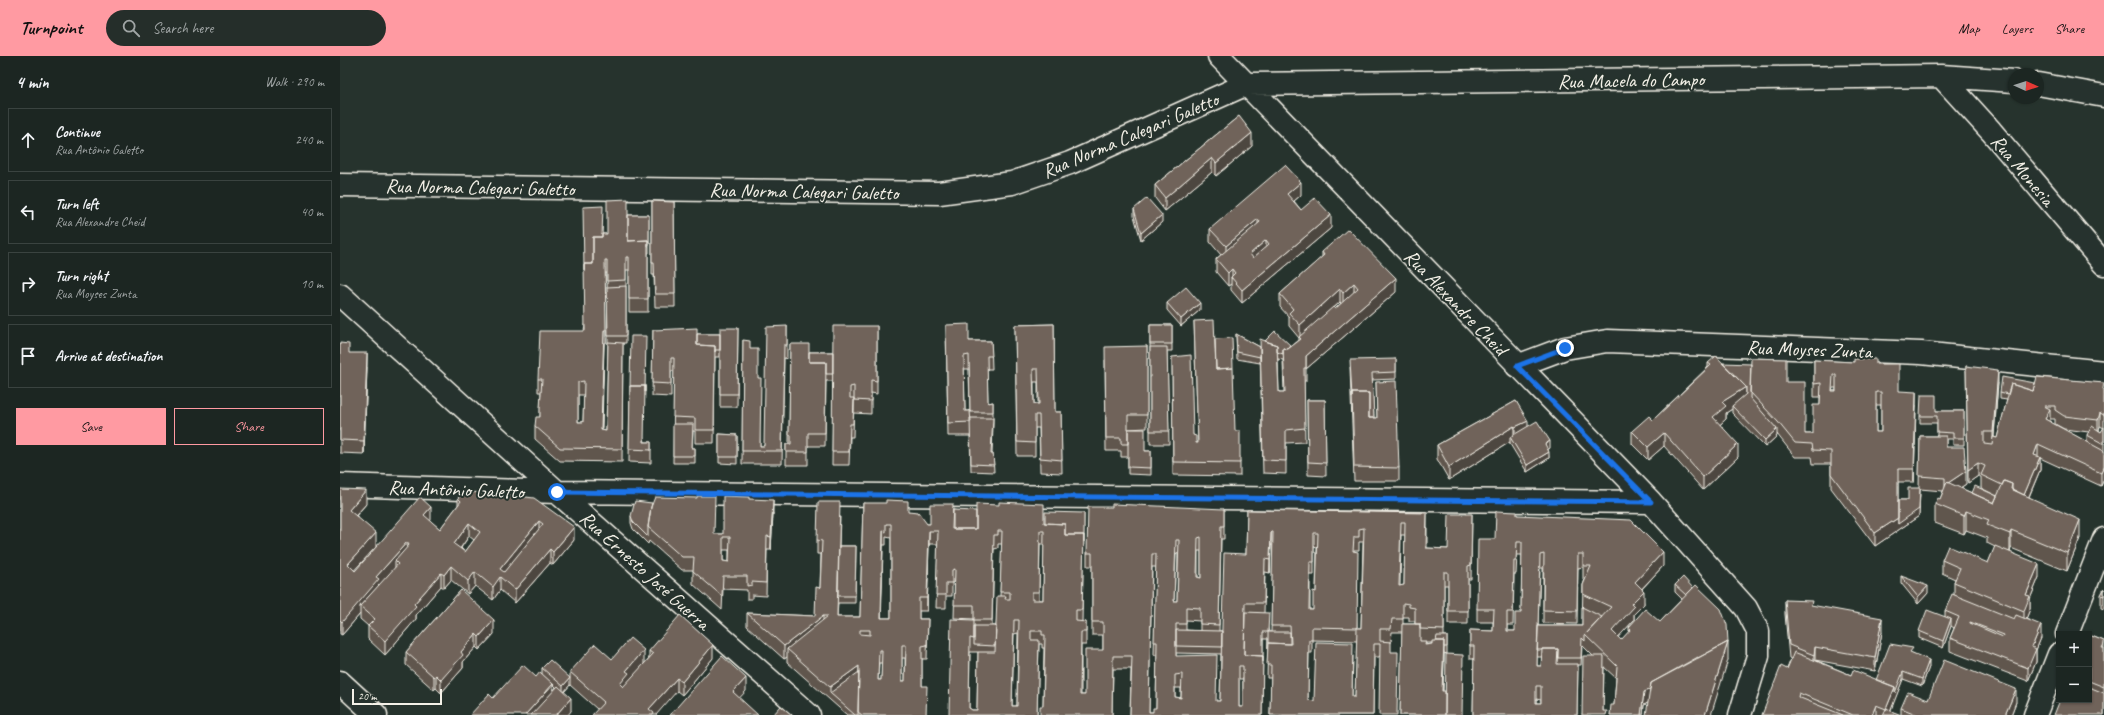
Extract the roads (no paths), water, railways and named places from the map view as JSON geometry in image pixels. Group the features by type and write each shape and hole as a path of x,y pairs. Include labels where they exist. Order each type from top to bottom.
{"street":[{"name":"Rua Alexandre Cheid","path":"1219,56 1517,366 1651,502 1746,608 1758,631 1758,656 1740,715"},
{"name":"Rua Macela do Campo","path":"1247,84 1941,76 2008,81"},
{"name":"Rua Monesia","path":"1941,76 1991,131 2104,264"},
{"name":"Rua Norma Calegari Galetto","path":"340,185 939,193 1012,183 1070,163 1247,84"},
{"path":"2044,85 2104,96"},
{"name":"Rua Ernesto José Guerra","path":"340,295 557,492 808,715"},
{"name":"Rua Moyses Zunta","path":"1517,366 1565,348 1607,342 1920,353 2104,372"},
{"name":"Rua Antônio Galetto","path":"340,486 557,492 1651,502"},
{"path":"2068,631 2104,539"},
{"path":"2035,715 2056,662"},
{"path":"340,682 376,715"}]}
